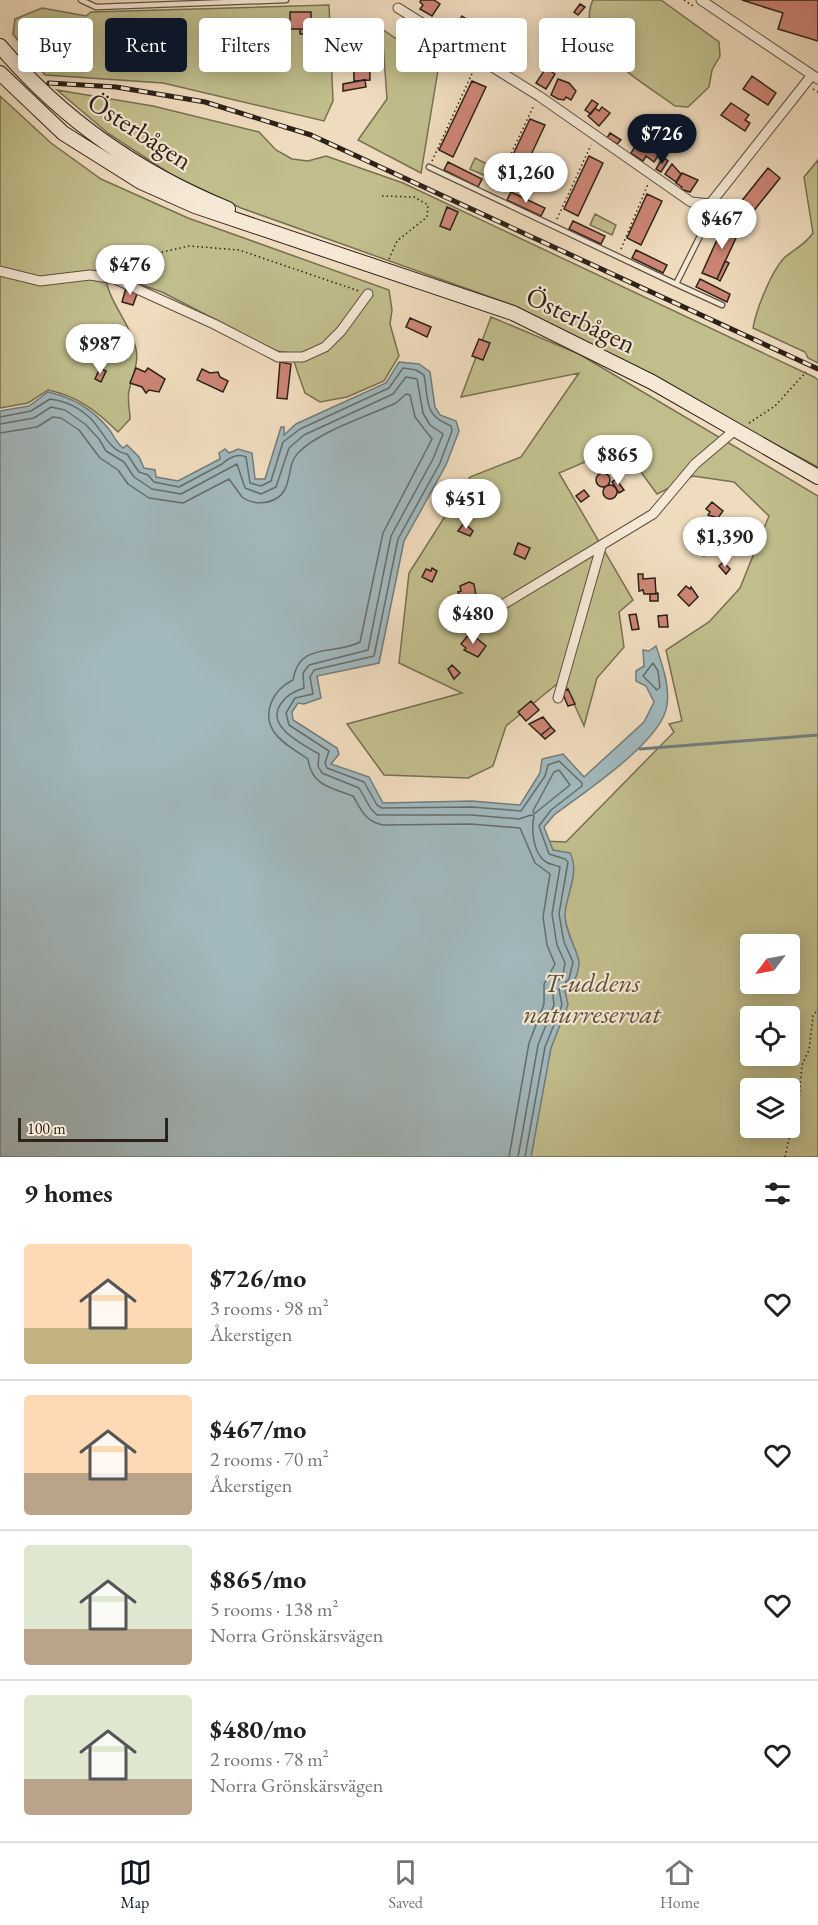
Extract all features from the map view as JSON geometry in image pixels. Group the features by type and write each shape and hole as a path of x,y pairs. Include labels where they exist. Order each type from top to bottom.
{"main road":[{"name":"Österbågen","path":"0,46 51,98 116,150 214,203 307,242"},
{"name":"Österbågen","path":"0,72 63,133 122,172 195,206 513,313 652,382 818,477"}],"street":[{"path":"501,72 691,202 710,204 815,77 701,0"},
{"path":"398,8 414,18"},
{"path":"0,271 40,281 90,275 116,279 214,324 278,357 303,357 326,347 341,331 368,294"},
{"path":"494,610 601,548 653,514 695,464 735,430"},
{"path":"558,698 601,548"}],"lane":[{"path":"81,0 96,7 286,0"},
{"path":"429,167 492,194 722,305"},
{"path":"676,284 703,230 710,204"}],"path":[{"path":"429,167 472,72"},
{"path":"492,194 539,96"},
{"path":"554,225 596,136"},
{"path":"619,256 628,228 653,175"},
{"path":"382,196 414,198 428,205 427,218 397,242 386,269"},
{"path":"109,268 127,260 189,246 239,250 368,294"},
{"path":"735,430 775,406 807,372"},
{"path":"785,1157 798,1111 802,1065 809,1050 813,1016 818,1009"}],"green space":[{"path":"593,0 661,0 719,42 720,56 712,70 709,87 688,107 675,106 629,72 635,72 635,18 590,18"},
{"path":"329,5 330,18 303,18 303,72 332,72 333,101 324,121 163,83 45,75 43,72 93,72 93,18 18,18 18,40 13,34 15,19 42,8 86,16 91,12"},
{"path":"384,30 396,38 396,72 438,72 421,173 358,140 387,99"},
{"path":"57,90 153,106 259,132 276,150 292,159 308,161 326,156 403,183 814,377 818,380 818,467 513,305 241,208 172,175 109,134"},
{"path":"0,96 51,143 101,179 188,218 389,290 392,310 390,324 399,356 384,381 347,397 320,402 305,393 291,353 276,351 162,292 105,272 109,292 129,329 137,354 128,394 130,419 118,432 86,405 48,390 28,403 0,408"},
{"path":"475,158 493,167 488,177 470,169"},
{"path":"818,160 818,363 808,358 805,352 753,328 757,311 779,264 813,233 804,177"},
{"path":"595,214 616,225 612,235 590,225"},
{"name":"T-uddens naturreservat","path":"491,317 579,354 818,496 818,1157 262,1157 516,840 566,842 674,732 669,724 682,721 666,650 709,622 740,588 769,516 734,482 693,476 657,494 622,446 559,473 633,600 619,612 624,647 597,678 584,726 563,679 506,726 493,766 468,778 384,775 347,724 462,693 399,663 409,573 470,477 521,457 579,373 461,397"}],"water":[{"path":"399,362 419,364 430,372 435,407 440,415 456,421 459,431 446,465 404,541 379,663 317,676 321,698 304,704 298,703 292,712 293,720 337,748 339,754 331,764 369,777 383,803 472,801 520,805 540,773 542,759 563,754 584,777 644,722 654,702 646,686 636,681 636,671 644,666 643,650 649,651 656,646 666,683 667,705 662,719 652,734 620,765 554,815 544,827 553,850 570,853 573,860 574,868 565,920 579,963 575,979 565,991 568,1005 551,1048 531,1157 0,1157 0,411 29,406 48,392 74,401 89,410 109,429 123,448 127,445 139,457 144,468 155,470 156,477 178,481 220,459 219,453 225,449 229,453 238,449 252,453 255,479 265,479 281,427 284,427 284,435 296,424 386,383"}],"building":[{"path":"421,0 434,0 440,4 432,16 420,9 423,5"},
{"path":"742,0 818,0 818,41 778,29 783,13"},
{"path":"580,4 585,7 578,15 574,12"},
{"path":"290,12 311,12 311,18 303,18 303,29 291,29"},
{"path":"354,72 370,72 370,80 354,81"},
{"path":"543,72 555,74 546,89 536,83"},
{"path":"752,76 776,93 768,105 743,89"},
{"path":"558,79 569,83 576,91 571,100 566,97 564,100 558,99 551,95"},
{"path":"365,80 366,87 343,91 343,84"},
{"path":"472,81 486,87 453,157 439,150"},
{"path":"592,100 598,104 591,114 585,110"},
{"path":"731,103 749,115 745,120 750,123 745,131 721,115"},
{"path":"602,107 610,113 599,126 588,116 595,108 599,111"},
{"path":"530,119 545,125 516,187 501,180"},
{"path":"610,133 621,140 617,144 607,138"},
{"path":"639,140 650,147 653,143 662,150 654,162 646,156 643,161 631,153"},
{"path":"589,156 603,163 578,216 564,209"},
{"path":"663,157 668,161 661,172 656,169"},
{"path":"448,162 482,179 478,187 444,170"},
{"path":"672,164 681,174 676,182 665,174"},
{"path":"768,168 780,178 744,223 732,213"},
{"path":"682,173 698,180 690,192 680,189 682,187 676,183"},
{"path":"511,192 545,208 541,216 507,200"},
{"path":"647,194 662,201 641,245 627,238"},
{"path":"447,207 458,212 450,230 440,226"},
{"path":"726,220 741,227 717,279 702,273"},
{"path":"573,221 605,236 601,244 569,229"},
{"path":"636,250 667,265 663,273 632,258"},
{"path":"725,261 729,263 720,281 717,279"},
{"path":"700,279 730,294 727,302 696,287"},
{"path":"126,288 138,291 133,305 122,302"},
{"path":"410,318 431,327 427,337 406,327"},
{"path":"479,339 490,343 483,360 472,356"},
{"path":"280,362 291,364 287,399 277,398"},
{"path":"100,368 106,371 101,382 95,379"},
{"path":"136,368 145,372 148,368 165,379 159,392 149,390 146,393 142,387 130,383"},
{"path":"202,369 210,373 218,372 220,377 228,381 223,392 197,380"},
{"path":"600,473 606,473 610,480 606,487 600,487 596,483 596,477"},
{"path":"616,479 624,490 619,493 612,482"},
{"path":"607,485 613,485 617,492 613,499 607,499 603,495 603,489"},
{"path":"584,490 589,496 581,502 576,496"},
{"path":"712,502 723,511 718,518 708,515 710,512 706,509"},
{"path":"464,523 473,531 470,536 458,531"},
{"path":"700,540 710,551 704,556 695,545"},
{"path":"518,543 530,548 525,559 514,554"},
{"path":"723,562 730,569 726,574 719,566"},
{"path":"432,568 437,571 432,582 422,577 426,569 431,571"},
{"path":"638,574 643,574 643,579 655,578 656,594 644,594 643,590 639,591"},
{"path":"469,582 474,584 477,602 464,605 458,592 461,591 460,586"},
{"path":"686,586 690,589 691,587 698,597 689,606 678,595"},
{"path":"658,593 658,601 650,601 650,594"},
{"path":"636,614 639,629 632,630 629,615"},
{"path":"667,615 668,627 659,627 658,616"},
{"path":"470,633 486,646 478,657 464,650 466,648 461,644"},
{"path":"452,665 460,673 454,679 448,669"},
{"path":"568,689 575,704 568,706 562,692"},
{"path":"531,701 539,710 526,721 518,712"},
{"path":"543,717 551,727 541,735 529,724"},
{"path":"551,727 555,731 545,739 541,735"}],"waterway":[{"path":"640,749 818,735"}],"railway":[{"path":"49,83 116,87 205,102 311,135 818,369"}]}
